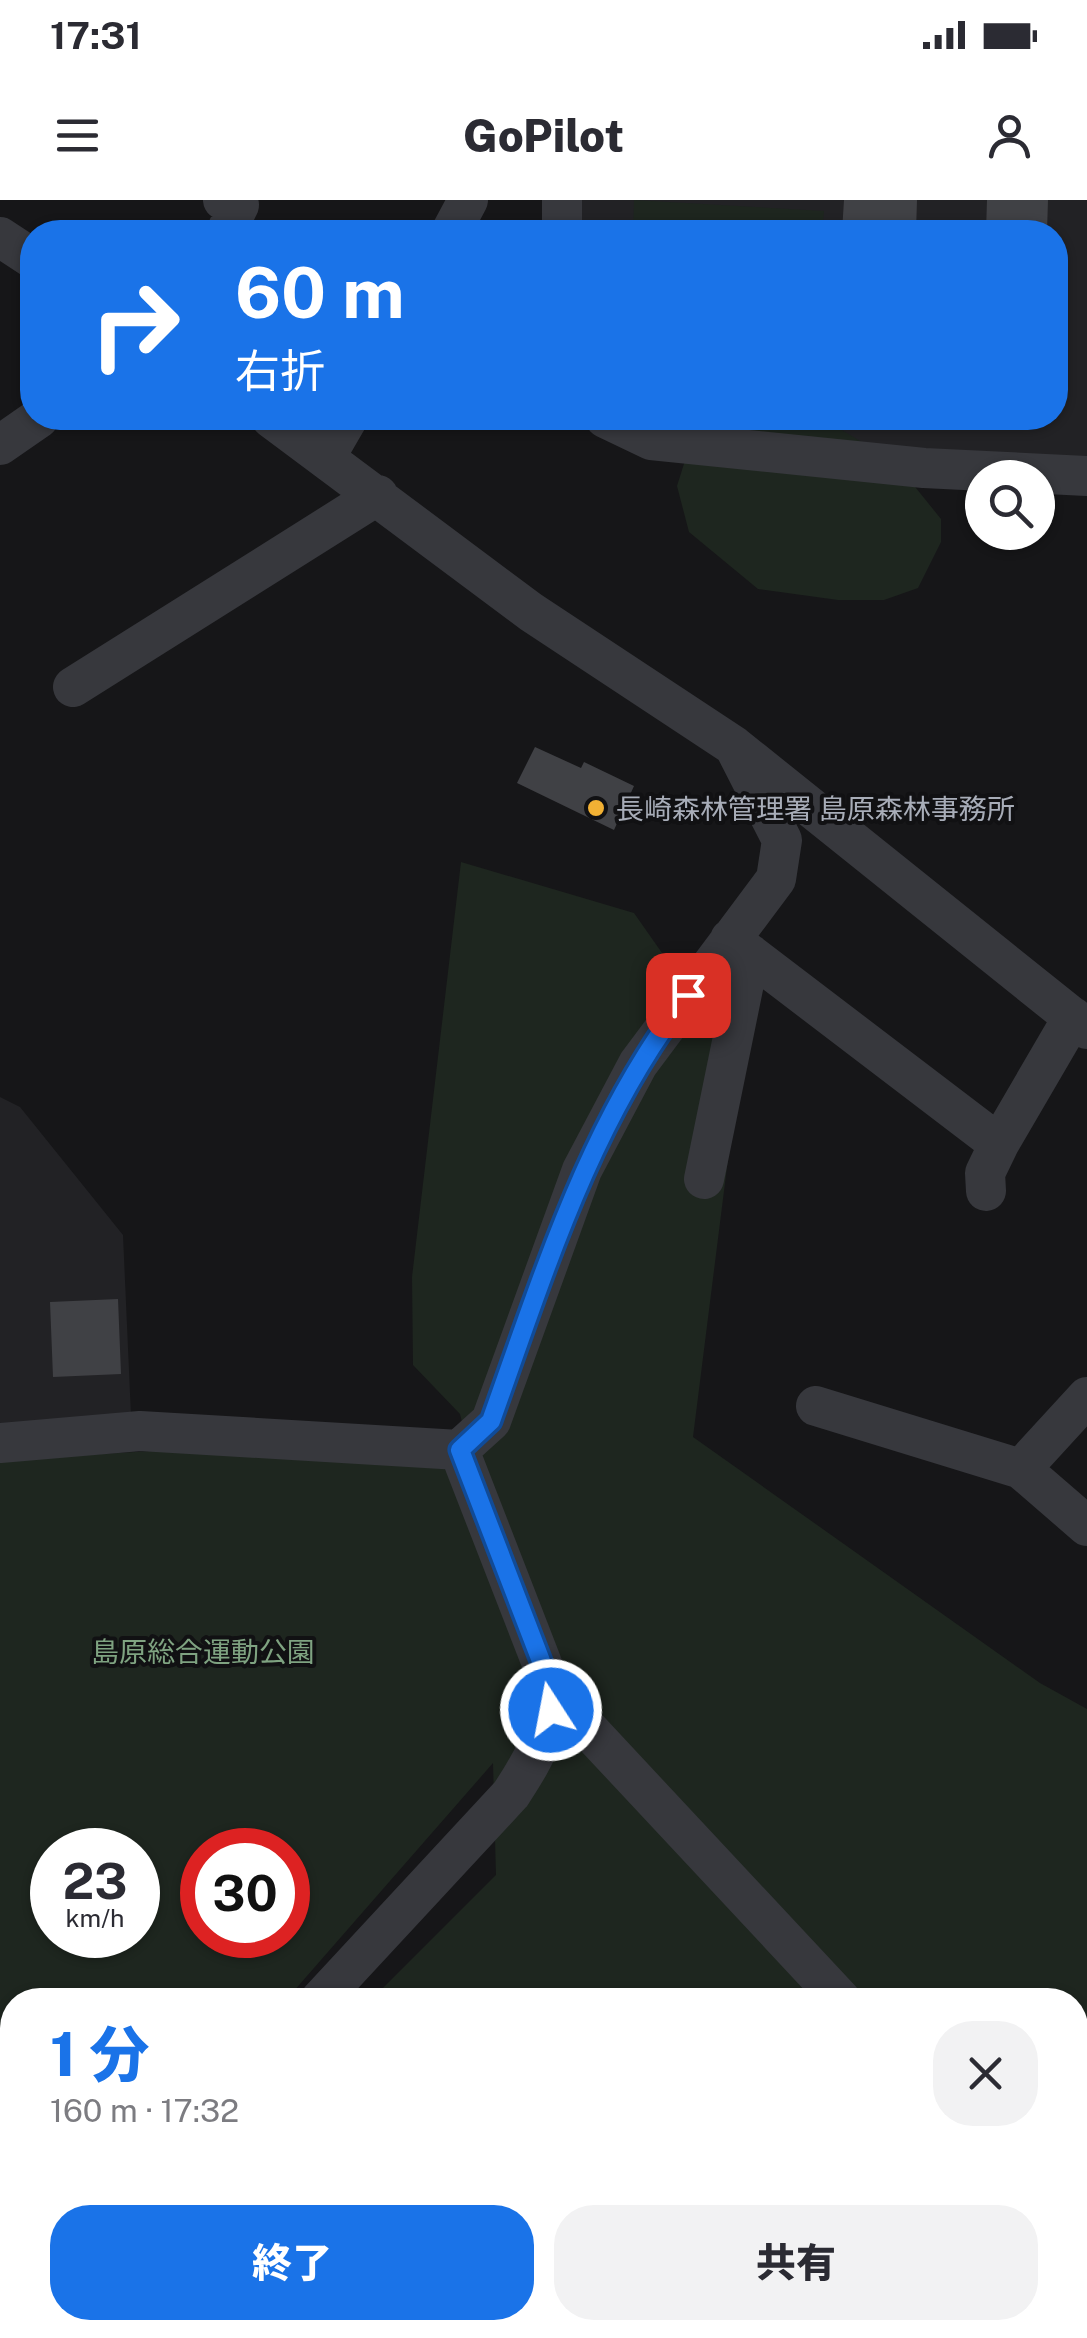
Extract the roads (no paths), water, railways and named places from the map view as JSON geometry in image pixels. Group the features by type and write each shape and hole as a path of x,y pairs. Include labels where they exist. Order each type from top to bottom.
{"street":[{"path":"223,200 239,206 232,220"},
{"path":"0,445 21,430"},
{"path":"288,430 531,612 734,746 1080,1023 999,1144 985,1172 986,1191"},
{"path":"326,456 341,430"},
{"path":"631,430 652,440 924,468 1087,476"},
{"path":"73,687 378,495"},
{"path":"0,1430 0,1443 140,1431 460,1450 491,1421 582,1170 638,1064 740,947 776,880 782,860 777,826 734,746"},
{"path":"740,947 999,1144"},
{"path":"704,1179 740,947"},
{"path":"1021,1469 1087,1397"},
{"path":"816,1406 1021,1469 1087,1526"},
{"path":"331,1988 511,1794 536,1756 551,1710 546,1674 460,1450"},
{"path":"551,1710 587,1728 831,1988"}],"place":[{"name":"長崎森林管理署 島原森林事務所","path":"596,808"}],"park label":[{"name":"島原総合運動公園","path":"203,1651"}]}
